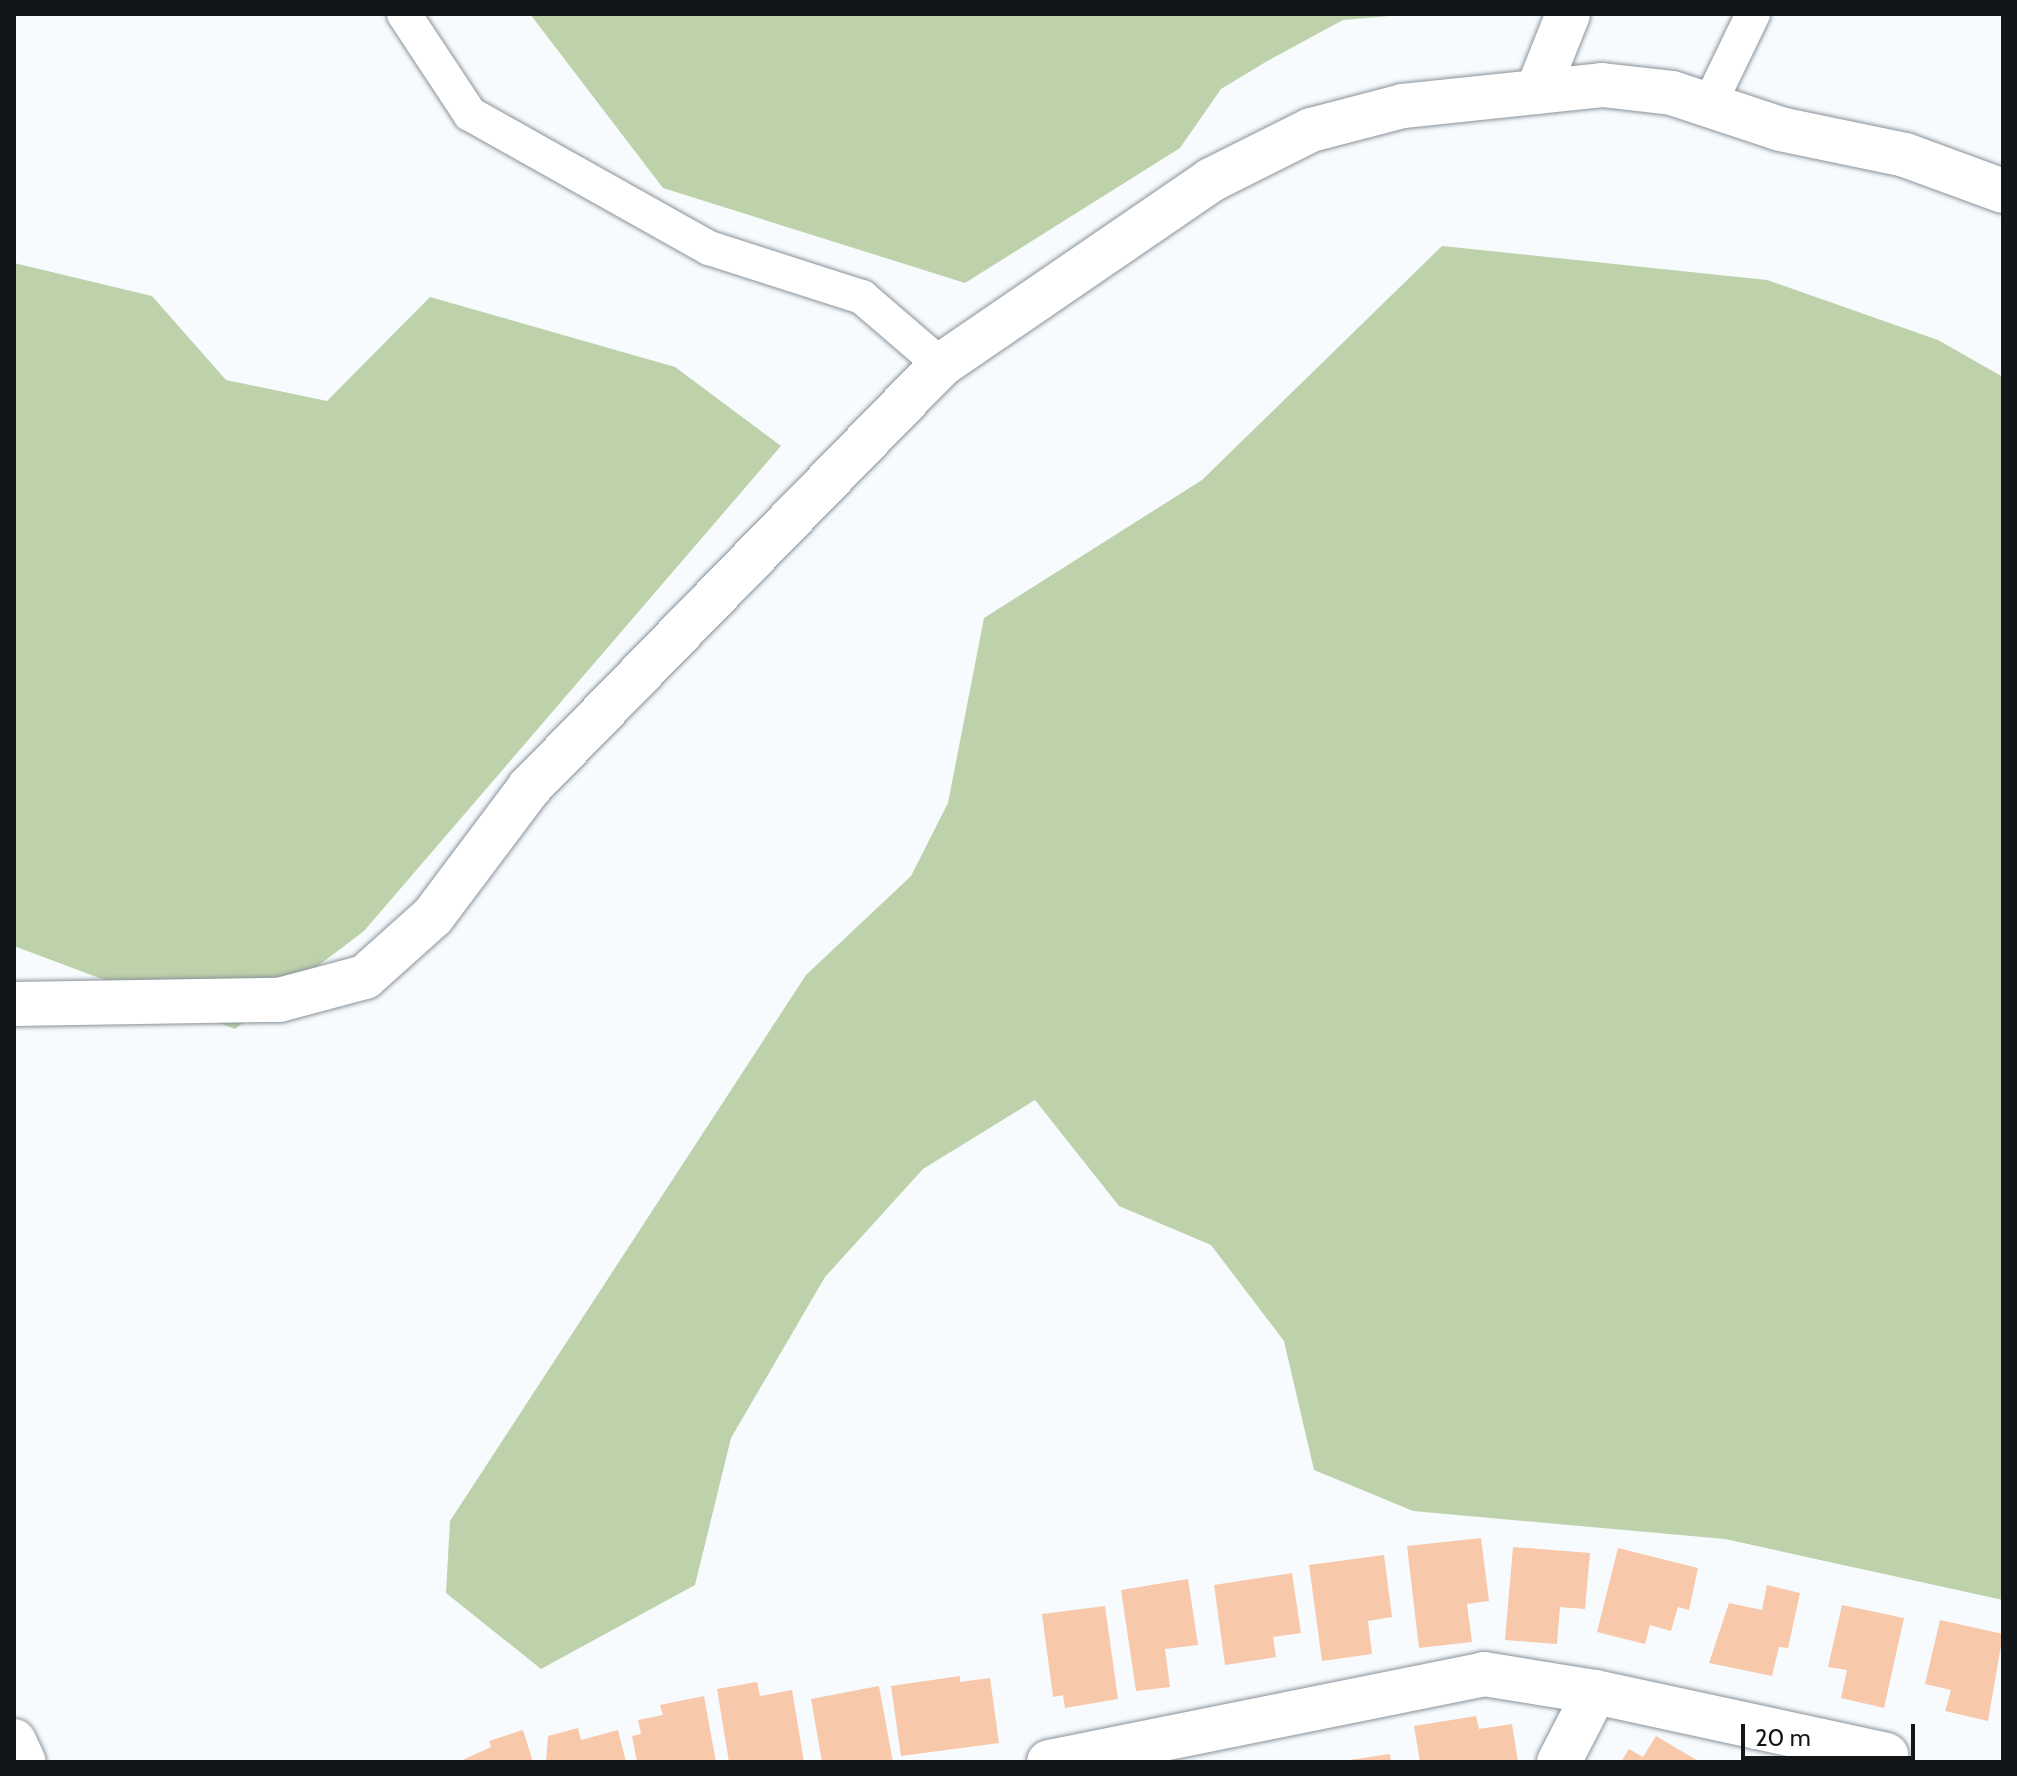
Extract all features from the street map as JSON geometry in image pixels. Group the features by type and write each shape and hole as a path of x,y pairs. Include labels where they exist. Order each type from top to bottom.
{"street":[{"path":"1537,92 1568,14"},
{"path":"14,1004 279,1000 365,977 433,916 570,744 941,365 1211,180 1311,130 1403,106 1602,85 1709,105 1905,155 2003,191"},
{"path":"1049,1762 1484,1674 1595,1692 1897,1760"},
{"path":"1559,1762 1595,1692"}],"lane":[{"path":"404,14 470,114 709,248 862,297 941,365"},
{"path":"1709,105 1753,14"}],"green space":[{"path":"530,14 1412,14 1343,20 1269,60 1221,89 1180,148 965,283 663,188"},
{"path":"1442,246 1767,280 1938,340 2003,377 2003,1600 1725,1539 1413,1511 1314,1470 1284,1341 1211,1245 1119,1206 1035,1100 923,1169 825,1277 731,1438 695,1585 541,1669 446,1593 450,1521 806,975 911,876 948,803 984,618 1202,480"},
{"path":"14,263 152,296 226,380 327,401 430,297 675,367 781,446 364,931 235,1029 14,946"}],"building":[{"path":"1481,1538 1489,1601 1467,1604 1472,1642 1419,1648 1407,1546"},
{"path":"1513,1547 1590,1553 1585,1609 1560,1607 1557,1644 1505,1640"},
{"path":"1618,1548 1698,1568 1689,1610 1678,1607 1671,1631 1650,1625 1645,1644 1597,1632"},
{"path":"1384,1555 1392,1617 1368,1621 1372,1654 1322,1661 1309,1565"},
{"path":"1292,1573 1301,1633 1273,1637 1276,1657 1225,1665 1214,1585"},
{"path":"1188,1579 1198,1645 1165,1649 1170,1687 1136,1691 1121,1590"},
{"path":"1767,1585 1800,1593 1788,1648 1779,1647 1772,1676 1709,1663 1729,1603 1762,1610"},
{"path":"1842,1605 1904,1618 1884,1708 1841,1698 1847,1670 1828,1667"},
{"path":"1105,1606 1118,1699 1065,1708 1063,1695 1053,1697 1042,1614"},
{"path":"1940,1620 2003,1634 1988,1721 1945,1711 1951,1690 1925,1684"},
{"path":"960,1676 960,1682 990,1678 999,1743 901,1756 891,1686"},
{"path":"757,1682 760,1696 792,1690 804,1762 729,1762 717,1689"},
{"path":"879,1686 893,1762 822,1762 811,1699"},
{"path":"704,1696 716,1762 637,1762 632,1736 641,1734 638,1720 663,1715 660,1705"},
{"path":"1476,1716 1479,1729 1512,1724 1518,1762 1420,1762 1414,1726"},
{"path":"578,1728 581,1740 618,1730 626,1762 546,1762 548,1736"},
{"path":"523,1730 533,1762 458,1762 491,1747 489,1741"},
{"path":"1656,1736 1700,1762 1621,1762 1629,1749 1643,1757"},
{"path":"1390,1754 1391,1762 1349,1760"}]}
